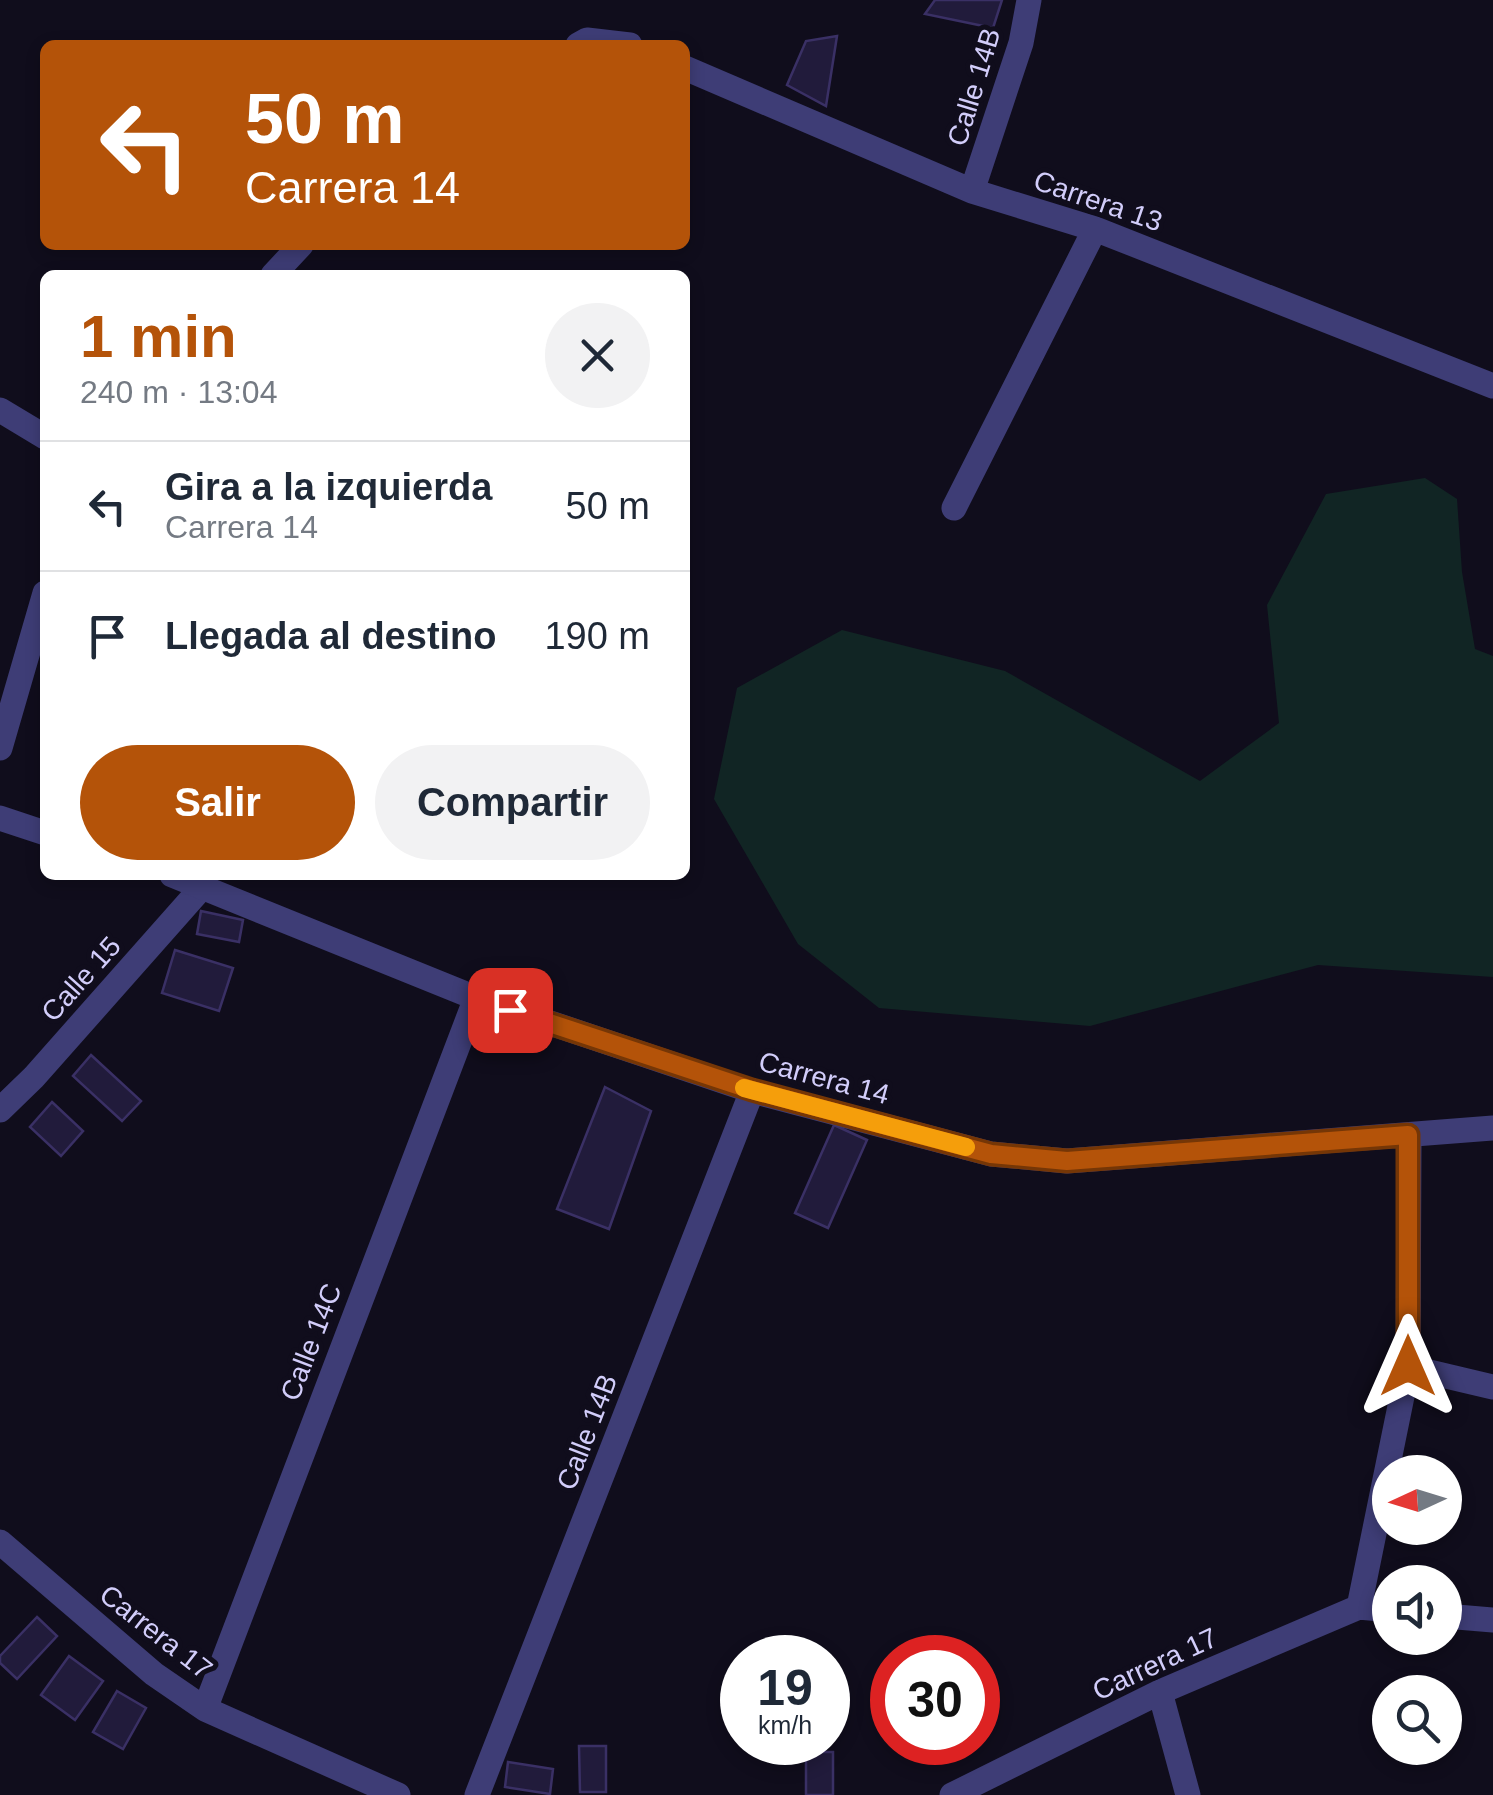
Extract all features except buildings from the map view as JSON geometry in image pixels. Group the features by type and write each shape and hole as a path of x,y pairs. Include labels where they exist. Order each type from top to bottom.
{"street":[{"name":"Calle 14B","path":"972,191 1021,42 1029,0"},
{"name":"Carrera 13","path":"690,70 972,191 1095,229 1493,386"},
{"path":"954,508 1095,229"},
{"path":"278,270 296,250"},
{"path":"0,410 40,434"},
{"path":"0,748 40,610"},
{"path":"0,818 40,831"},
{"name":"Carrera 14","path":"187,880 476,998 752,1090 991,1154 1067,1161 1493,1128"},
{"name":"Calle 15","path":"0,1110 204,886"},
{"name":"Calle 14C","path":"205,1709 476,998"},
{"name":"Calle 14B","path":"477,1795 752,1090"},
{"path":"1360,1607 1408,1366 1408,1135"},
{"path":"1408,1366 1493,1387"},
{"name":"Carrera 17","path":"0,1542 154,1674 205,1709 398,1795"},
{"name":"Carrera 17","path":"952,1795 1160,1692 1360,1607 1372,1608"},
{"path":"1462,1617 1493,1620"},
{"path":"1160,1692 1188,1795"}],"green space":[{"path":"1425,478 1457,499 1462,572 1475,649 1493,656 1493,977 1318,965 1090,1026 879,1008 798,944 714,799 737,688 842,630 1005,671 1200,781 1279,723 1267,605 1326,494"}],"slow traffic":[{"path":"744,1088 966,1147"}],"route":[{"path":"510,1010 752,1090 991,1154 1067,1161 1408,1135 1408,1366"}]}
